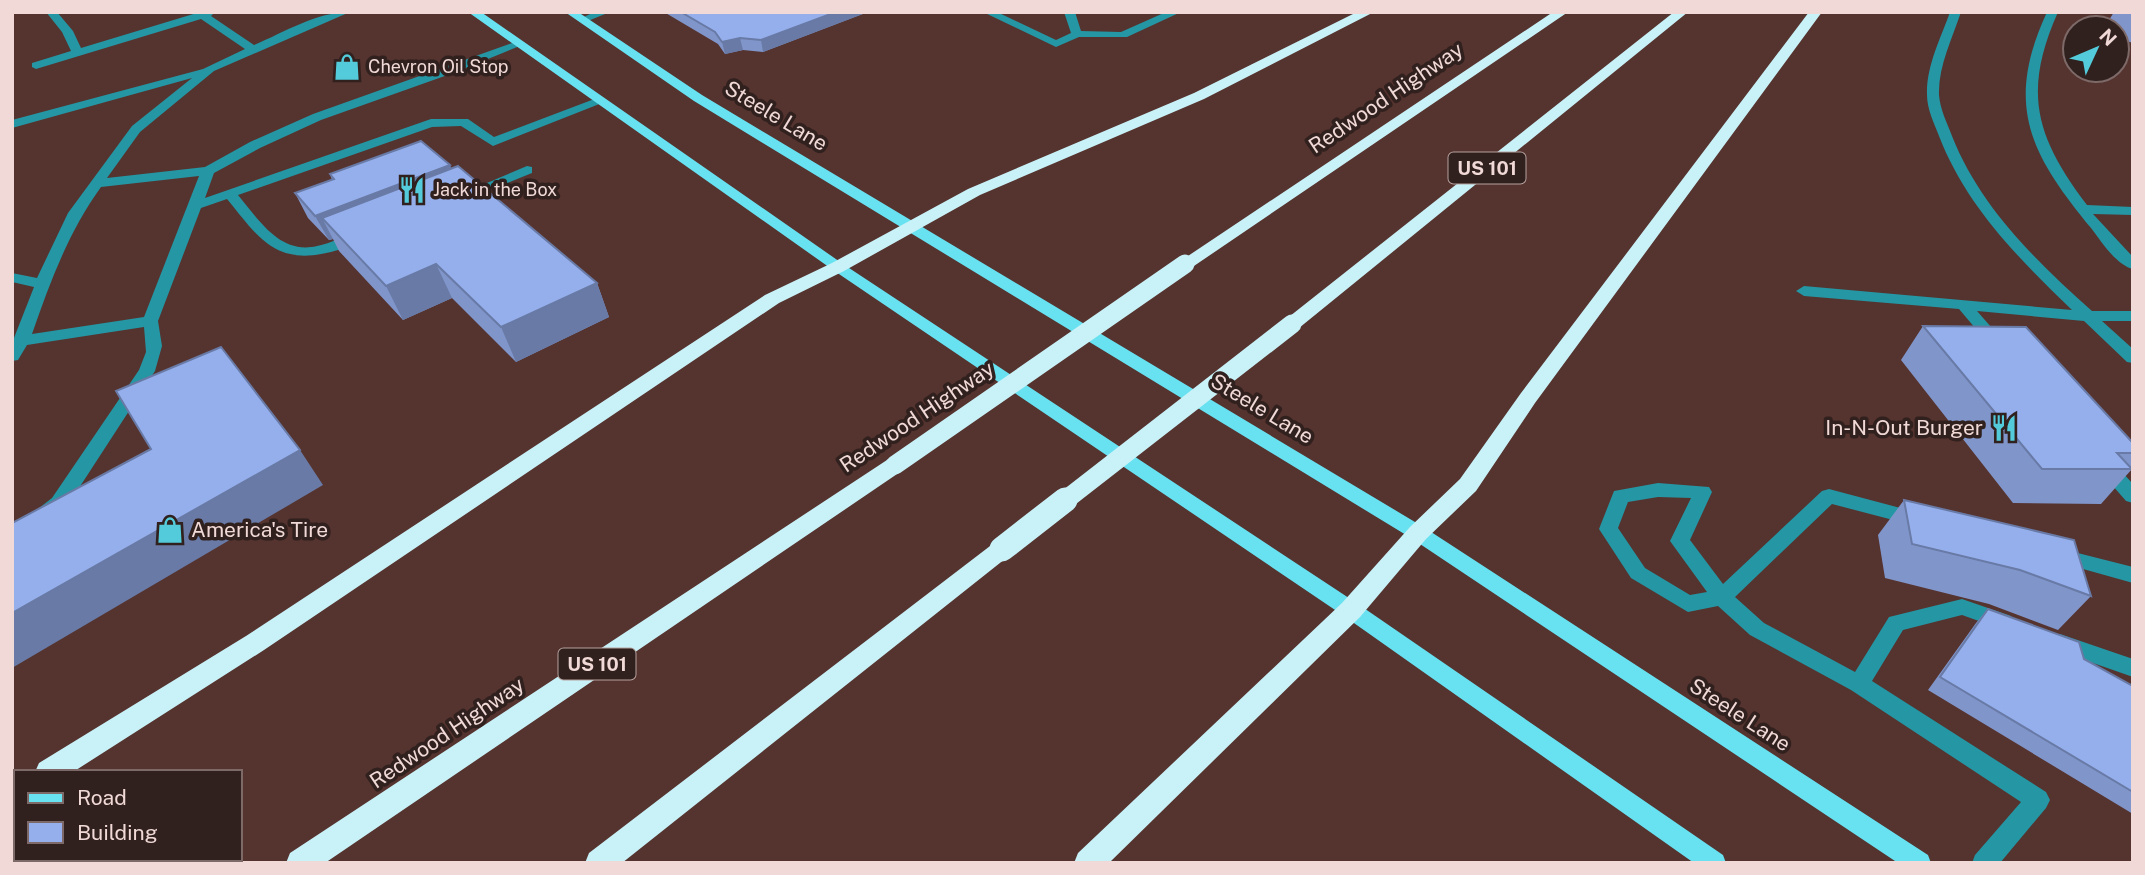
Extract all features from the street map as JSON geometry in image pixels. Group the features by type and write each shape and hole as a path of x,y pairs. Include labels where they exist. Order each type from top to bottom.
{"highway":[{"path":"52,770 255,643 772,299 914,227 974,192 1199,96 1368,12"},
{"name":"Redwood Highway","path":"300,863 895,465 1185,264 1562,12"},
{"name":"US 101","path":"600,863 1292,324 1682,12"},
{"path":"1088,863 1351,610 1418,533 1468,485 1536,387 1815,12"}],"main road":[{"path":"473,12 516,45 601,101 838,267 1351,610 1714,863"},
{"name":"Steele Lane","path":"570,12 698,98 1418,533 1919,863"}],"street":[{"path":"51,12 67,31 78,52"},
{"path":"12,124 210,69 345,12"},
{"path":"583,20 605,12"},
{"path":"988,12 1056,44 1077,34 1123,35 1176,12"},
{"path":"1069,12 1077,34"},
{"path":"1956,12 1937,69 1933,97 1947,143 1977,198 2086,316 2133,358"},
{"path":"2053,12 2045,27 2032,90 2032,116 2049,158 2083,209 2133,265"},
{"path":"36,65 206,13 254,50"},
{"path":"96,183 208,171 255,145 317,117 452,71 516,45"},
{"path":"12,356 22,341 42,284 75,213 136,129 210,69"},
{"path":"194,206 431,123 464,122 493,142 601,101"},
{"path":"453,200 527,170"},
{"path":"12,538 59,503 153,360 155,348 150,321 208,171"},
{"path":"230,194 270,241 285,251 299,254 320,251 379,229"},
{"path":"2083,209 2133,211"},
{"path":"12,277 42,284"},
{"path":"1804,291 2086,316 2133,316"},
{"path":"1964,306 2014,362"},
{"path":"22,341 150,321"},
{"path":"2096,455 2133,496"},
{"path":"1934,524 1829,496 1722,597 1688,604 1638,573 1608,529 1621,496 1658,490 1703,492 1680,541 1722,597 1757,629 1859,684 2038,800 1984,863"},
{"path":"2040,551 2133,575"},
{"path":"1859,684 1896,623 1962,607 2133,668"}],"building":[{"path":"681,12 836,12 761,40 740,38 722,42 715,32"},
{"path":"421,141 450,165 315,216 295,193 334,179 330,174"},
{"path":"458,166 597,283 501,327 436,264 386,286 322,218"},
{"path":"1923,326 2026,327 2133,443 2133,453 2117,453 2132,469 2042,469"},
{"path":"221,347 300,450 12,613 12,523 151,449 116,391"},
{"path":"1904,500 2074,540 2091,596 2020,570 1912,544"},
{"path":"1988,609 2079,642 2084,659 2133,686 2133,792 1940,677"}],"place":[{"name":"Chevron Oil Stop","path":"347,67"},
{"name":"Jack in the Box","path":"412,190"},
{"name":"In-N-Out Burger","path":"2004,428"},
{"name":"America's Tire","path":"170,530"}]}
